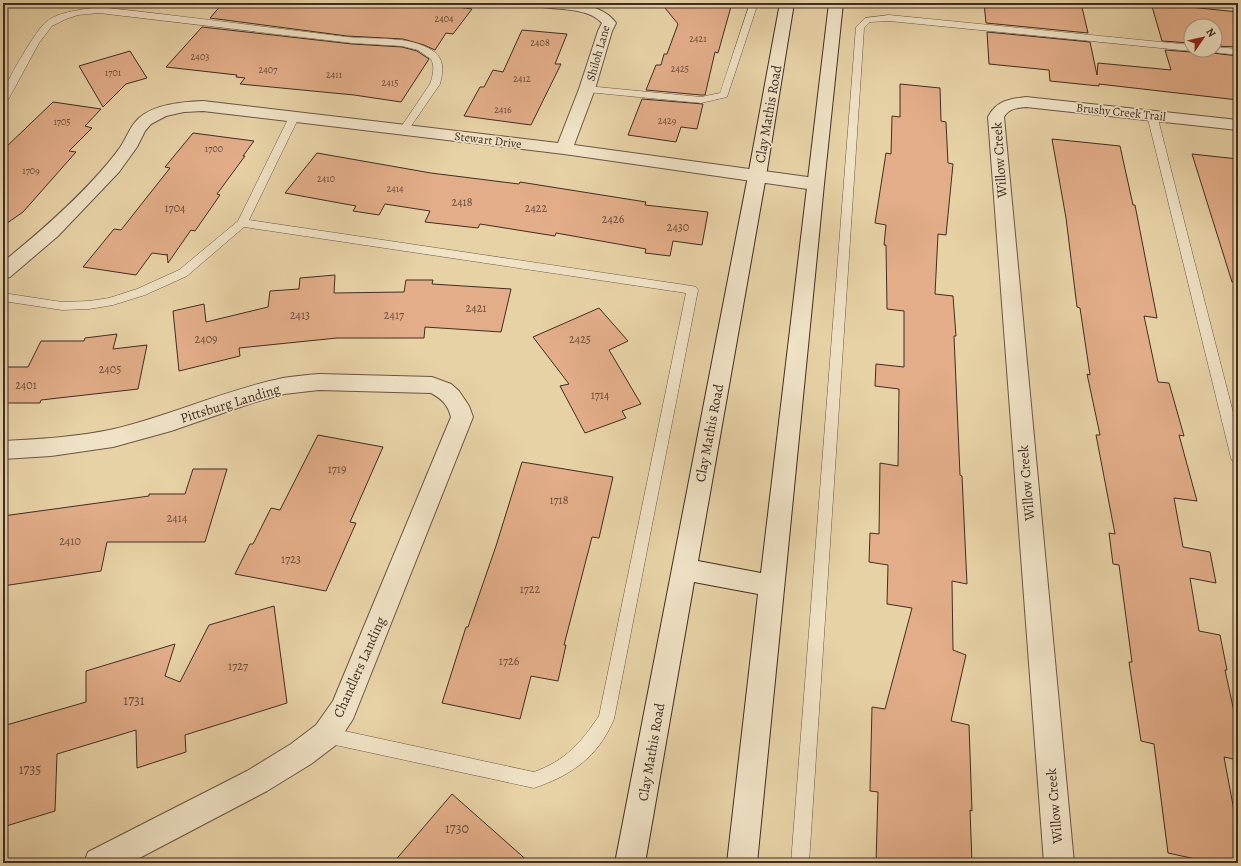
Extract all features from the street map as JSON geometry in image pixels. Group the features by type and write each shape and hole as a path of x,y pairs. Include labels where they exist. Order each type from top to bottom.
{"street":[{"name":"Shiloh Lane","path":"543,3 601,14 607,18 609,23 605,31 587,89 564,149"},
{"name":"Clay Mathis Road","path":"630,863 757,176 787,3"},
{"path":"742,863 815,184 836,3"},
{"name":"Brushy Creek Trail","path":"1004,106 1015,102 1026,102 1238,125"},
{"name":"Stewart Drive","path":"3,272 52,232 113,168 129,147 138,129 145,121 161,112 184,107 203,106 564,149 815,184"},
{"name":"Willow Creek","path":"1004,106 999,110 996,117 996,128 1059,863"},
{"name":"Pittsburg Landing","path":"3,450 51,447 113,438 170,422 249,395 284,386 319,382 416,384 442,388 456,400"},
{"name":"Chandlers Landing","path":"100,863 256,781 301,754 326,735 343,710 462,417 461,408 456,400"},
{"path":"684,569 772,586"}],"lane":[{"path":"587,89 701,100 724,95 754,3"},
{"path":"3,100 35,43 49,24 76,13 99,10 365,42 412,45 429,52 436,59 439,67 435,84 404,130"},
{"path":"800,863 860,27 868,20 889,18 1183,47"},
{"path":"1223,51 1238,52"},
{"path":"1152,115 1238,458"},
{"path":"3,297 62,306 89,305 109,302 141,292 183,273 242,223 294,117"},
{"path":"242,223 692,290 606,719 585,750 571,763 554,774 534,780 326,735"}],"building":[{"path":"223,3 430,3 472,9 453,34 446,33 435,50 403,39 347,36 210,18"},
{"path":"661,3 732,3 718,53 715,52 705,95 646,90 656,65 661,65 664,54 667,54 678,24"},
{"path":"984,3 1081,3 1088,33 986,23"},
{"path":"1151,3 1238,12 1238,47 1223,46 1223,18 1183,18 1183,42 1162,41"},
{"path":"202,27 352,44 402,47 417,51 429,59 401,102 354,95 240,84 245,78 236,77 237,75 166,67"},
{"path":"522,30 567,34 555,64 561,64 531,125 464,116 480,87 484,87 493,70 503,72"},
{"path":"987,32 1090,42 1097,75 1098,63 1171,70 1165,50 1183,51 1183,58 1223,58 1223,54 1238,56 1238,100 1099,84 1099,86 1050,81 1049,70 989,64"},
{"path":"130,51 147,78 126,84 103,107 79,66"},
{"path":"900,84 940,88 941,121 946,122 948,163 953,164 946,235 938,234 935,294 953,296 956,336 954,336 960,475 962,476 967,584 952,581 953,650 966,655 951,721 969,725 972,863 876,863 878,792 870,791 872,707 885,709 912,608 887,604 888,565 869,562 870,533 879,534 880,463 898,466 899,389 875,386 876,364 904,367 904,311 887,309 886,245 884,245 886,225 875,223 886,153 891,154 892,116 900,117"},
{"path":"642,99 703,104 697,129 681,127 676,142 628,135"},
{"path":"53,102 101,109 85,126 92,128 69,151 76,152 23,212 3,226 3,150"},
{"path":"193,133 254,141 243,156 245,156 217,194 220,195 195,231 191,230 168,263 167,254 152,253 136,275 83,267 114,229 121,230 170,168 165,167"},
{"path":"1052,139 1120,146 1133,205 1135,205 1157,318 1144,316 1158,382 1169,383 1184,436 1179,435 1197,501 1174,498 1183,547 1210,552 1216,583 1190,578 1199,631 1220,635 1227,670 1225,670 1238,730 1238,760 1224,757 1238,832 1238,863 1214,863 1168,853 1154,744 1141,741 1129,662 1132,662 1119,565 1113,564 1109,533 1115,534 1096,435 1100,435 1087,374 1090,375 1080,308 1077,307 1066,218"},
{"path":"317,153 431,173 519,184 520,182 646,202 645,205 708,212 702,245 673,241 670,256 645,253 646,249 556,233 555,236 480,224 478,228 425,222 430,211 385,204 379,215 353,211 356,206 285,193"},
{"path":"1192,154 1238,159 1238,281 1232,282"},
{"path":"335,275 334,293 404,292 406,280 433,280 432,284 511,289 501,332 425,327 424,338 337,338 239,348 240,356 179,371 173,311 204,304 206,322 268,307 270,291 299,289 300,278"},
{"path":"599,308 628,341 609,350 641,404 622,411 626,418 585,433 560,386 569,384 533,337"},
{"path":"117,334 113,349 147,345 138,389 41,400 40,403 3,403 3,367 28,367 41,341 84,341 85,338"},
{"path":"318,435 383,447 350,522 356,523 326,591 235,574 250,544 253,544 271,508 280,510"},
{"path":"522,462 613,477 599,538 592,537 564,645 566,645 558,681 531,676 520,719 442,703 466,627 468,627 496,546"},
{"path":"193,469 227,469 205,542 107,542 101,571 3,586 3,516 149,496 149,494 185,494"},
{"path":"274,606 287,703 185,735 186,752 137,768 136,730 57,754 55,811 3,827 3,726 86,702 86,671 175,644 165,676 180,682 209,625"},
{"path":"452,794 530,863 393,863"}]}
